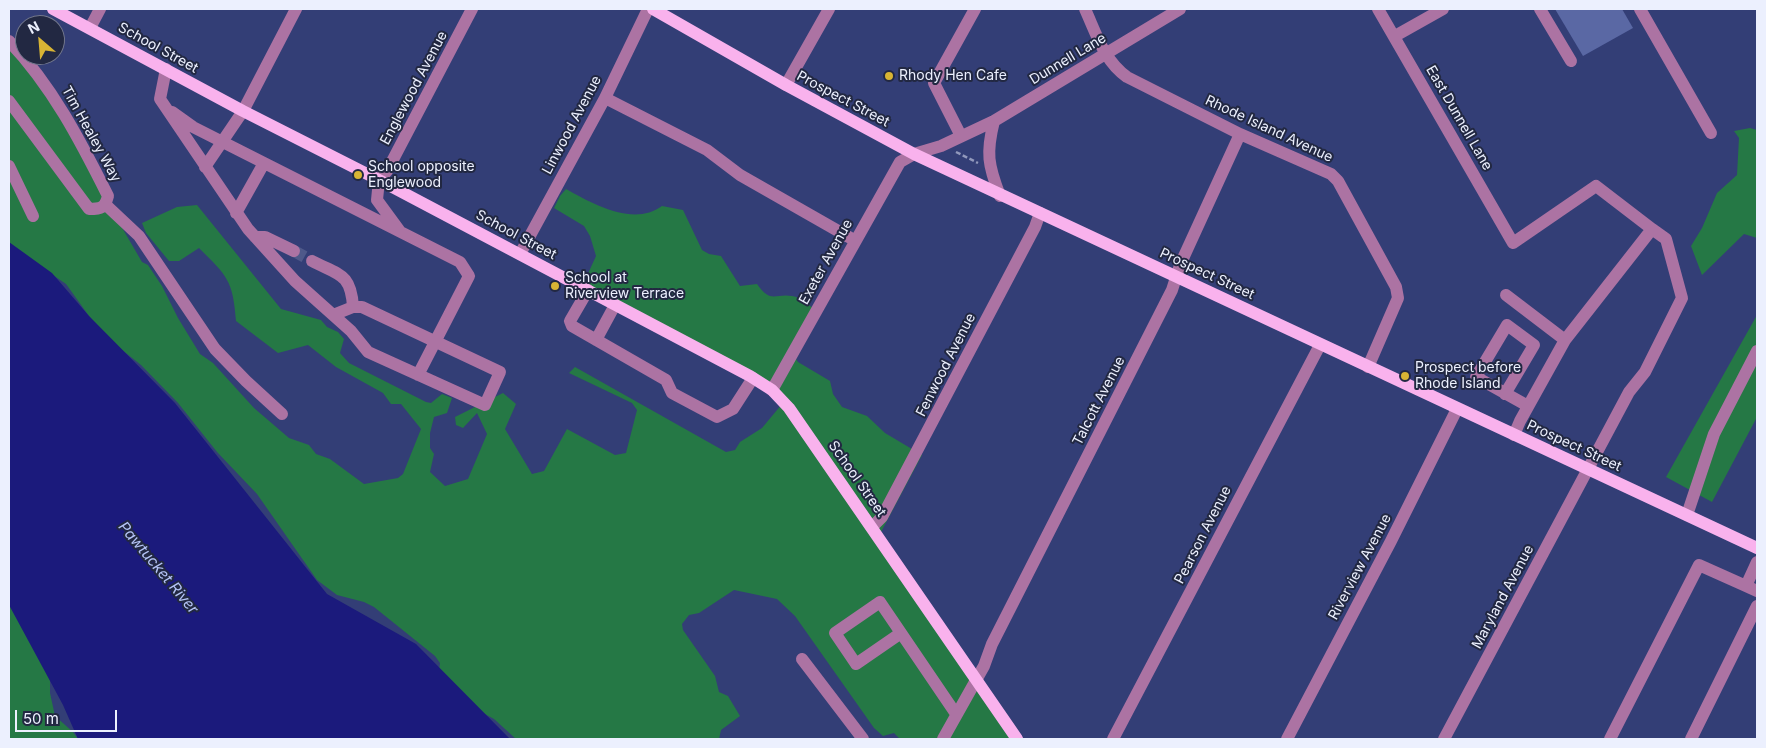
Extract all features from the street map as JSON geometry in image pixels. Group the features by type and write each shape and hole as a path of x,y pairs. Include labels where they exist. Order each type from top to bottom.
{"main road":[{"name":"School Street","path":"53,9 242,111 379,180 588,290 772,390 789,408 1017,739"},
{"name":"Prospect Street","path":"653,9 786,85 914,154 1000,196 1176,276 1757,548"}],"street":[{"path":"90,28 100,9"},
{"path":"205,167 242,111 296,9"},
{"name":"Englewood Avenue","path":"379,180 388,171 472,9"},
{"name":"Linwood Avenue","path":"520,254 605,98 648,9"},
{"path":"786,85 829,9"},
{"path":"961,136 934,83 975,9"},
{"name":"Rhode Island Avenue","path":"1085,9 1105,55 1116,70 1240,134 1331,174 1338,181 1393,277 1398,298 1368,367"},
{"name":"Dunnell Lane","path":"914,154 961,136 994,120 1180,9"},
{"name":"East Dunnell Lane","path":"1378,9 1513,242"},
{"path":"1395,36 1443,9"},
{"path":"1540,9 1571,61"},
{"path":"1640,9 1711,133"},
{"name":"Tim Healey Way","path":"9,41 38,72 56,99 107,200 139,236 215,349 282,414"},
{"path":"166,69 160,99 236,212 255,237 295,281 333,315 351,331 368,352 484,404 500,372 362,307 353,306 333,315"},
{"path":"605,98 707,150 740,174 854,240"},
{"path":"9,101 89,209 100,209 107,200"},
{"path":"166,108 193,127 460,262 469,276 418,374"},
{"path":"994,120 989,142 989,168 1000,196"},
{"name":"Talcott Avenue","path":"943,739 976,679 1168,298 1176,276 1240,134"},
{"name":"Exeter Avenue","path":"772,390 854,240 900,162 914,154"},
{"path":"236,212 264,163"},
{"path":"9,166 33,216"},
{"path":"379,180 377,200 400,232"},
{"name":"Maryland Avenue","path":"1444,739 1628,392 1645,372 1682,298 1666,239 1596,186 1513,242"},
{"name":"Fenwood Avenue","path":"872,527 882,517 927,433 1040,213"},
{"path":"1514,435 1565,340 1652,229"},
{"path":"255,237 265,237 294,251"},
{"path":"312,261 345,278 351,285 353,306"},
{"path":"588,290 570,321 572,326 666,380 672,393 717,418 733,409 753,378"},
{"path":"1506,295 1565,340"},
{"path":"596,340 615,305"},
{"path":"1505,394 1534,345 1506,324 1476,378 1505,394 1528,406"},
{"name":"Pearson Avenue","path":"1113,739 1320,345"},
{"path":"1687,515 1714,434 1757,351"},
{"name":"Riverview Avenue","path":"1287,739 1392,541 1457,409"},
{"path":"1610,739 1699,565 1752,588 1757,562"},
{"path":"901,633 856,664 835,633 880,602 956,714"},
{"path":"1690,739 1757,606"},
{"path":"802,659 863,739"}],"path":[{"path":"954,152 980,164"}],"green space":[{"path":"9,45 15,52 15,65 26,65 54,98 110,207 142,262 148,265 162,286 178,318 200,354 213,363 254,408 289,438 309,445 316,454 330,459 364,484 398,478 403,474 421,429 401,404 391,404 383,393 336,367 308,345 278,353 236,321 233,296 227,280 216,265 199,248 179,261 169,261 146,233 142,223 177,207 197,205 281,309 321,320 327,327 338,332 344,339 340,353 349,363 426,402 431,403 442,394 452,398 447,413 434,417 430,433 430,448 434,454 430,472 445,486 468,479 487,434 477,413 463,428 456,425 455,417 503,393 516,404 505,429 532,474 544,471 567,429 615,455 626,453 637,410 632,403 569,373 575,367 726,452 735,450 740,442 762,428 782,404 777,396 581,289 596,256 590,236 584,226 554,208 566,189 601,207 626,214 651,212 662,206 683,210 702,250 709,254 721,256 740,286 757,284 770,296 786,295 795,297 803,300 820,313 796,359 798,362 830,381 833,394 842,407 867,416 885,433 922,455 881,532 1017,739 900,739 894,733 883,736 874,728 795,616 777,599 734,590 699,613 689,615 682,624 683,630 715,676 719,692 728,696 740,716 721,730 719,739 516,739 494,719 483,713 439,671 440,663 435,656 374,607 364,602 337,595 317,580 257,494 217,452 178,403 141,365 112,342 89,316 66,284 9,245"},
{"path":"1750,128 1757,130 1757,238 1744,234 1702,275 1691,246 1702,228 1717,193 1737,175 1739,138 1734,131"},
{"path":"1757,315 1757,417 1712,502 1666,477"},
{"path":"9,592 50,668 50,693 55,716 78,739 9,739"}],"water":[{"name":"Pawtucket River","path":"9,242 52,273 89,316 175,403 327,594 416,644 510,739 78,739 63,705 9,605"}],"building":[{"path":"1555,9 1622,9 1633,28 1583,56"}],"tunnel":[{"path":"294,251 312,261"}],"place":[{"name":"Rhody Hen Cafe","path":"889,76"},
{"name":"School opposite Englewood","path":"358,175"},
{"name":"School at Riverview Terrace","path":"555,286"},
{"name":"Prospect before Rhode Island","path":"1405,376"}]}
